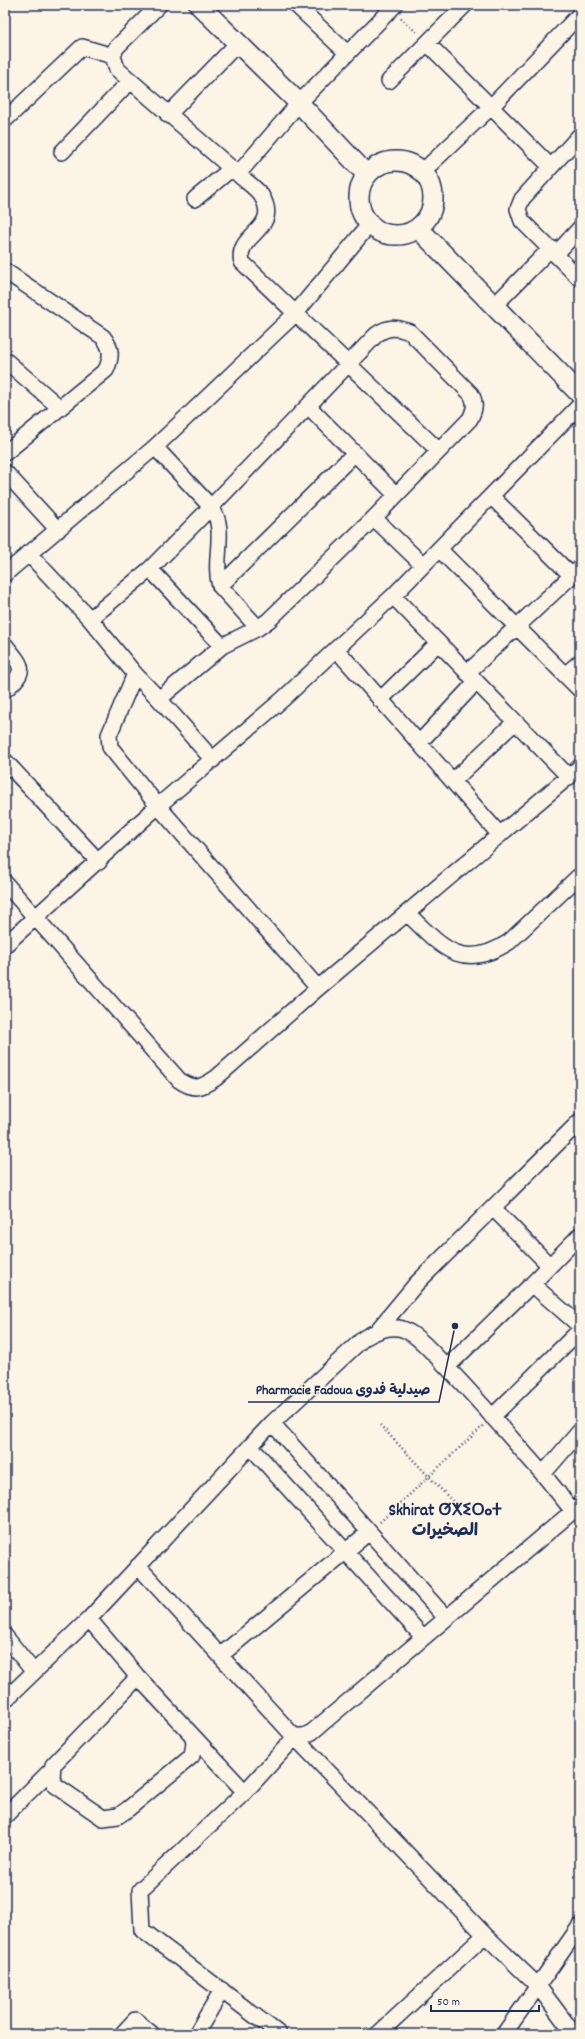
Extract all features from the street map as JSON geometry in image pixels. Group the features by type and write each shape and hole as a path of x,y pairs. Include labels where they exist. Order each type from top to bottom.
{"street":[{"path":"159,5 116,48 113,56 117,69 260,194 265,204 267,215 264,224 242,248 240,255 242,262 439,451"},
{"path":"198,5 299,103 367,176"},
{"path":"296,5 348,53"},
{"path":"389,82 464,5"},
{"path":"195,199 234,172 391,6"},
{"path":"422,172 491,107 580,14"},
{"path":"427,43 551,167"},
{"path":"168,115 237,44"},
{"path":"5,120 82,47 113,56"},
{"path":"62,152 130,81"},
{"path":"580,135 522,199 518,209 522,221 554,251 580,279"},
{"path":"398,162 407,163 422,172 428,180 433,196 430,214 418,228 411,232 393,235 376,230 369,225 364,218 359,200 362,183 367,176 381,165 398,162"},
{"path":"5,574 28,553 58,530 155,448 295,314 369,225"},
{"path":"418,228 580,394"},
{"path":"494,306 580,228"},
{"path":"5,271 103,337 108,344 110,361 106,370 59,407 5,453"},
{"path":"90,619 150,569 376,335 386,328 397,328 410,332 471,394 474,401 474,411 470,419 374,518 269,620 258,628 222,646 159,699"},
{"path":"5,360 59,407"},
{"path":"5,945 99,862 158,806 213,760 393,596 580,405"},
{"path":"308,406 396,495"},
{"path":"155,448 217,514 220,523 216,564 220,586 258,628"},
{"path":"220,586 355,454"},
{"path":"5,472 58,530"},
{"path":"419,743 472,677 516,626 576,572 491,496"},
{"path":"374,518 423,565"},
{"path":"439,549 580,690"},
{"path":"28,553 90,619 135,674 213,760"},
{"path":"150,569 222,646"},
{"path":"5,883 180,1080 189,1087 197,1088 216,1078 318,988 574,772 515,722 393,596"},
{"path":"380,700 438,643"},
{"path":"5,646 20,662 21,671 18,678 5,690"},
{"path":"336,649 500,835"},
{"path":"565,675 580,662"},
{"path":"135,674 109,734 108,741 110,747 158,806 318,988"},
{"path":"453,781 515,722"},
{"path":"5,761 99,862"},
{"path":"407,913 434,940 450,950 466,956 480,955 496,950 509,942 579,877"},
{"path":"377,1331 416,1284 580,1121"},
{"path":"493,1208 550,1266"},
{"path":"447,1367 580,1235"},
{"path":"532,1284 580,1326"},
{"path":"5,1700 33,1671 89,1619 272,1423 364,1338 377,1331 394,1328 406,1330 415,1336 447,1367 543,1474 576,1514 446,1618 312,1732 304,1736 296,1736 245,1792 140,1890 142,1930 279,2034"},
{"path":"492,1417 580,1330"},
{"path":"272,1423 446,1618"},
{"path":"543,1474 580,1431"},
{"path":"250,1446 423,1637"},
{"path":"221,1655 369,1532"},
{"path":"138,1566 290,1732 296,1736 485,1935 538,1986 574,2034"},
{"path":"89,1619 192,1736 245,1792"},
{"path":"5,1636 33,1671"},
{"path":"138,1676 53,1764 51,1770 55,1785 103,1818 118,1816 128,1810 192,1756 194,1743 192,1736"},
{"path":"5,1816 51,1770"},
{"path":"504,2034 580,1926"},
{"path":"378,2034 485,1935"},
{"path":"196,2034 222,1990"},
{"path":"122,2034 135,2020 152,2034"}],"path":[{"path":"391,6 427,43"},
{"path":"369,1532 428,1475 492,1417"},
{"path":"380,1425 455,1504"}],"place":[{"name":"Pharmacie Fadoua صيدلية فدوى","path":"455,1326"}],"district":[{"name":"Skhirat ⵚⵅⵉⵔⴰⵜ الصخيرات","path":"445,1522"}]}
